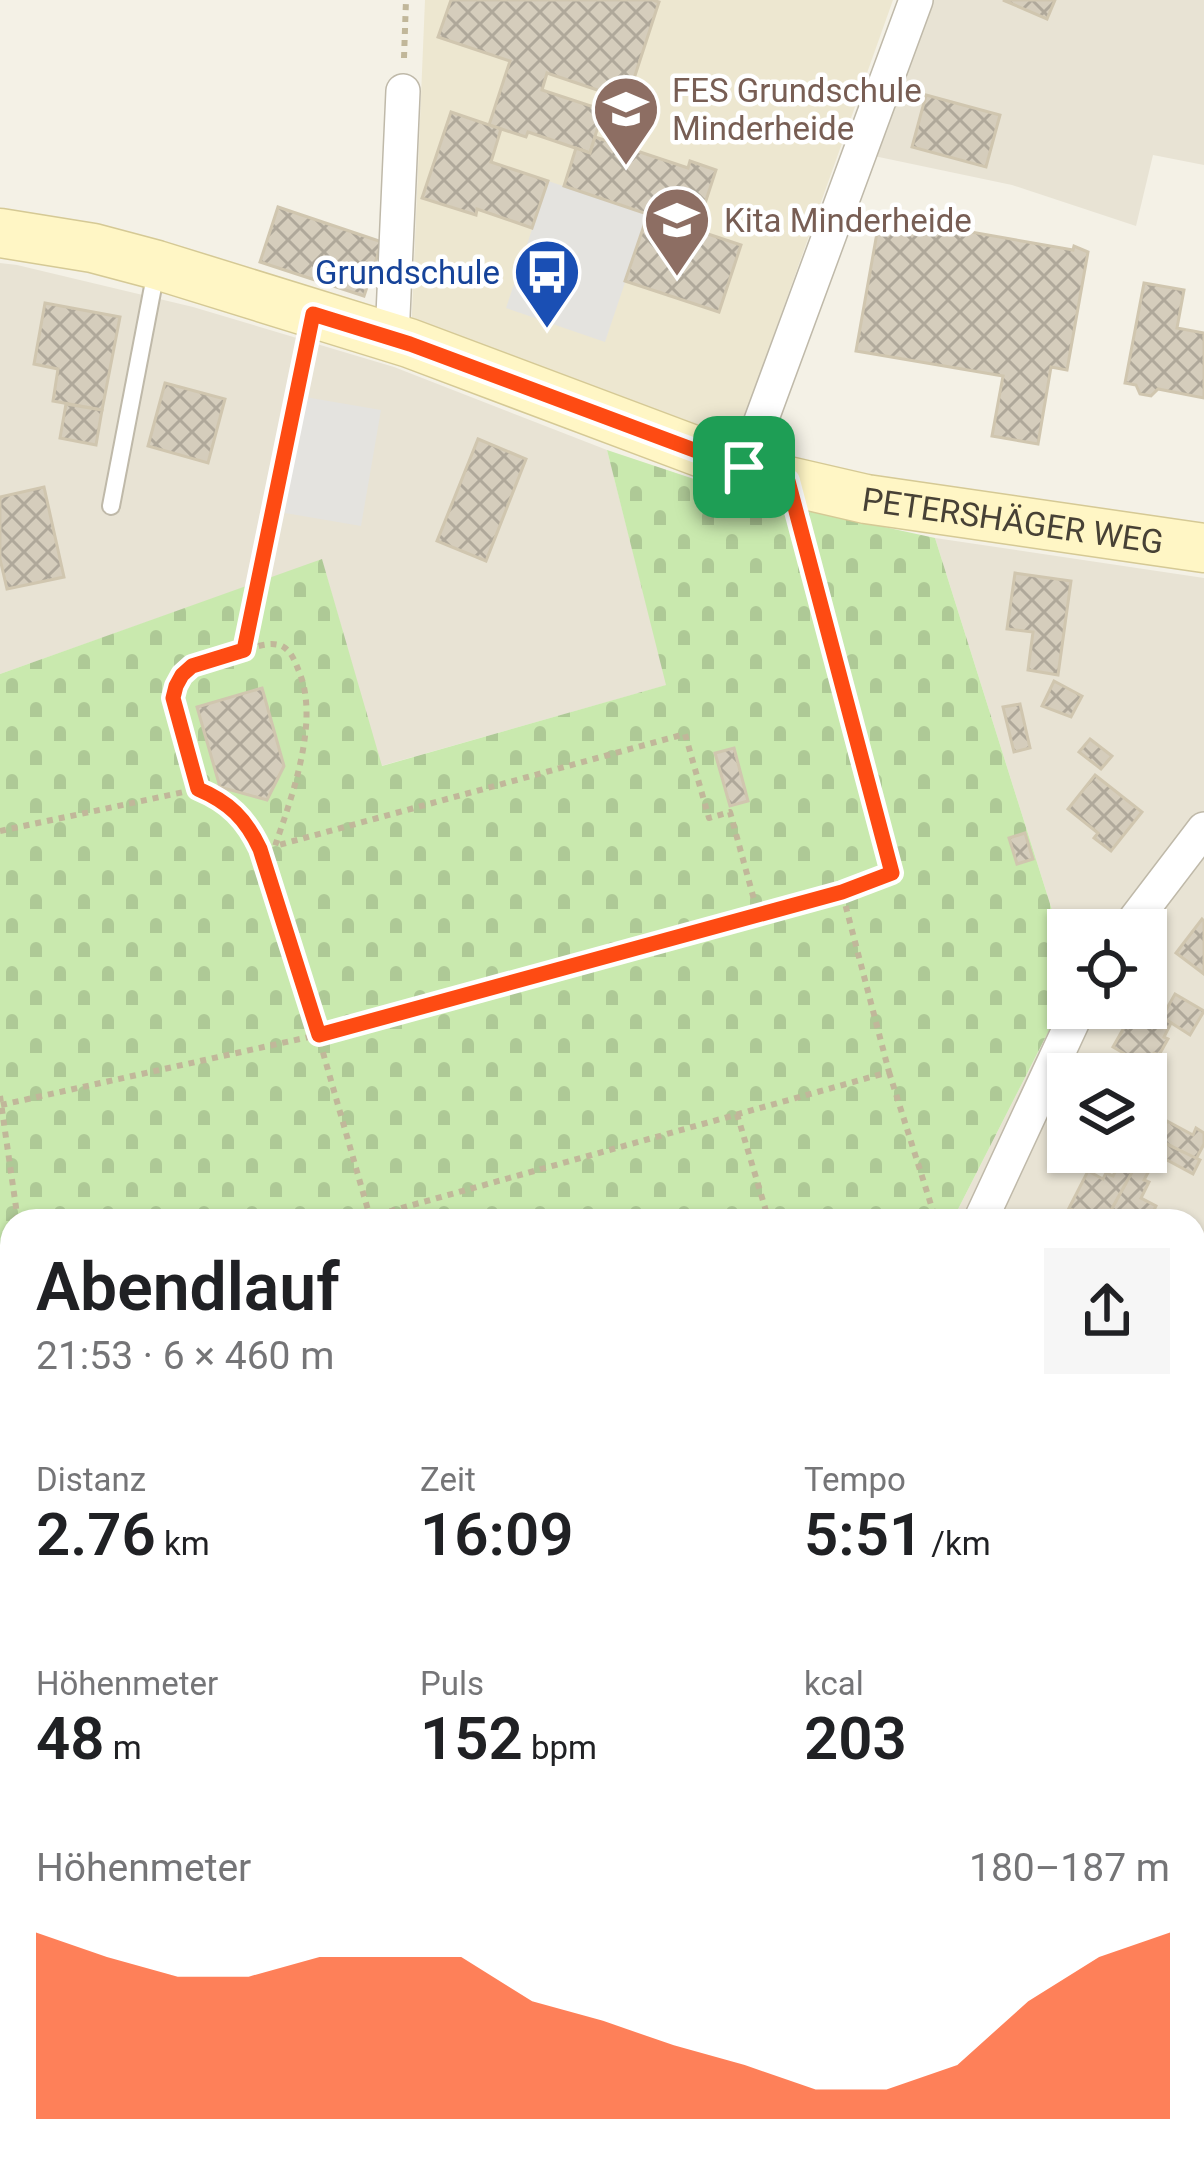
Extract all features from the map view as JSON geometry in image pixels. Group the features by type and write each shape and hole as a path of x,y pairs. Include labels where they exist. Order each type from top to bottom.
{"street":[{"path":"766,474 916,0"},
{"path":"392,338 403,92"},
{"name":"PETERSHÄGER WEG","path":"0,232 94,248 157,265 392,338 766,474 866,500 1204,548"},
{"path":"1143,909 1204,829"},
{"path":"990,1209 1069,1029"}],"lane":[{"path":"111,506 157,265"},
{"path":"256,596 313,314"}],"path":[{"path":"403,92 406,0"},
{"path":"1,1106 319,1035 842,892 892,873 766,474"},
{"path":"244,650 256,596"},
{"path":"198,789 173,698 182,675 192,666 244,650 268,644 283,647 306,686 305,722 297,781 275,846"},
{"path":"260,849 685,734 709,818 730,812 758,914"},
{"path":"0,830 198,789 237,812 260,849 368,1209"},
{"path":"842,892 889,1072 932,1209"},
{"path":"399,1209 889,1072"},
{"path":"0,1096 16,1209"},
{"path":"737,1114 765,1209"}],"shaded area":[{"name":"FES Grundschule Minderheide","path":"425,0 893,0 731,455 411,336"},
{"path":"932,0 1204,0 1204,165 1153,155 1136,226 1012,185 874,156"},
{"path":"548,181 648,214 605,342 506,308"},
{"path":"0,263 193,307 394,367 607,450 667,685 381,766 322,560 0,674"},
{"path":"305,397 381,410 361,526 285,513"},
{"path":"935,538 1204,578 1204,1209 958,1209 1050,1029 1167,1029 1167,909 1052,909"}],"green space":[{"path":"607,450 751,498 935,538 1052,909 1047,909 1050,1029 958,1209 0,1209 0,674 322,559 382,766 666,685"}],"building":[{"path":"451,0 659,2 627,100 547,73 542,90 603,110 590,153 528,132 526,137 489,125 510,61 438,37"},
{"path":"1003,0 1055,0 1047,19"},
{"path":"926,95 1000,115 986,167 912,147"},
{"path":"451,112 501,129 491,162 548,181 532,228 477,209 476,215 422,198"},
{"path":"595,137 688,168 690,161 716,170 693,240 665,230 668,221 564,186 576,148 590,153"},
{"path":"278,207 382,242 364,296 260,262"},
{"path":"648,214 668,221 665,230 693,240 696,230 741,245 719,312 625,281"},
{"path":"880,216 1088,252 1067,370 1051,367 1038,444 992,436 1003,376 856,351"},
{"path":"1144,283 1184,290 1177,328 1204,333 1204,398 1158,389 1151,396 1140,394 1136,385 1125,383"},
{"path":"45,303 120,317 102,410 53,401 58,369 34,364"},
{"path":"165,383 225,399 208,463 148,446"},
{"path":"66,404 102,410 96,445 60,438"},
{"path":"478,439 526,459 486,561 437,541"},
{"path":"44,487 64,577 7,589 0,559 0,497"},
{"path":"1015,573 1071,581 1058,675 1028,670 1033,632 1007,629"},
{"path":"1054,681 1082,696 1071,717 1042,706"},
{"path":"262,688 284,766 267,800 220,787 197,707"},
{"path":"1020,704 1030,748 1014,752 1003,707"},
{"path":"1090,739 1112,756 1101,769 1079,752"},
{"path":"734,748 748,801 730,806 715,753"},
{"path":"1095,775 1142,812 1111,851 1094,838 1098,833 1068,809"},
{"path":"1025,833 1033,859 1017,864 1009,838"},
{"path":"1204,921 1204,974 1176,953"},
{"path":"1175,994 1204,1011 1190,1035 1167,1020"},
{"path":"1167,1021 1171,1023 1160,1053 1123,1053 1113,1047 1123,1029 1167,1029"},
{"path":"1167,1121 1193,1135 1196,1128 1204,1133 1196,1159 1167,1144"},
{"path":"1167,1144 1200,1160 1193,1174 1167,1160"},
{"path":"1087,1173 1103,1179 1106,1173 1131,1173 1112,1209 1069,1208"},
{"path":"1131,1173 1148,1173 1141,1198 1155,1209 1112,1209"}],"place":[{"name":"FES Grundschule Minderheide","path":"626,168"},
{"name":"Kita Minderheide","path":"677,279"},
{"name":"Grundschule","path":"547,331"}],"route":[{"path":"313,314 410,344 744,467 788,481 892,873 842,892 319,1035 260,849 237,812 198,789 173,698 182,675 192,666 244,650 313,314"}]}
